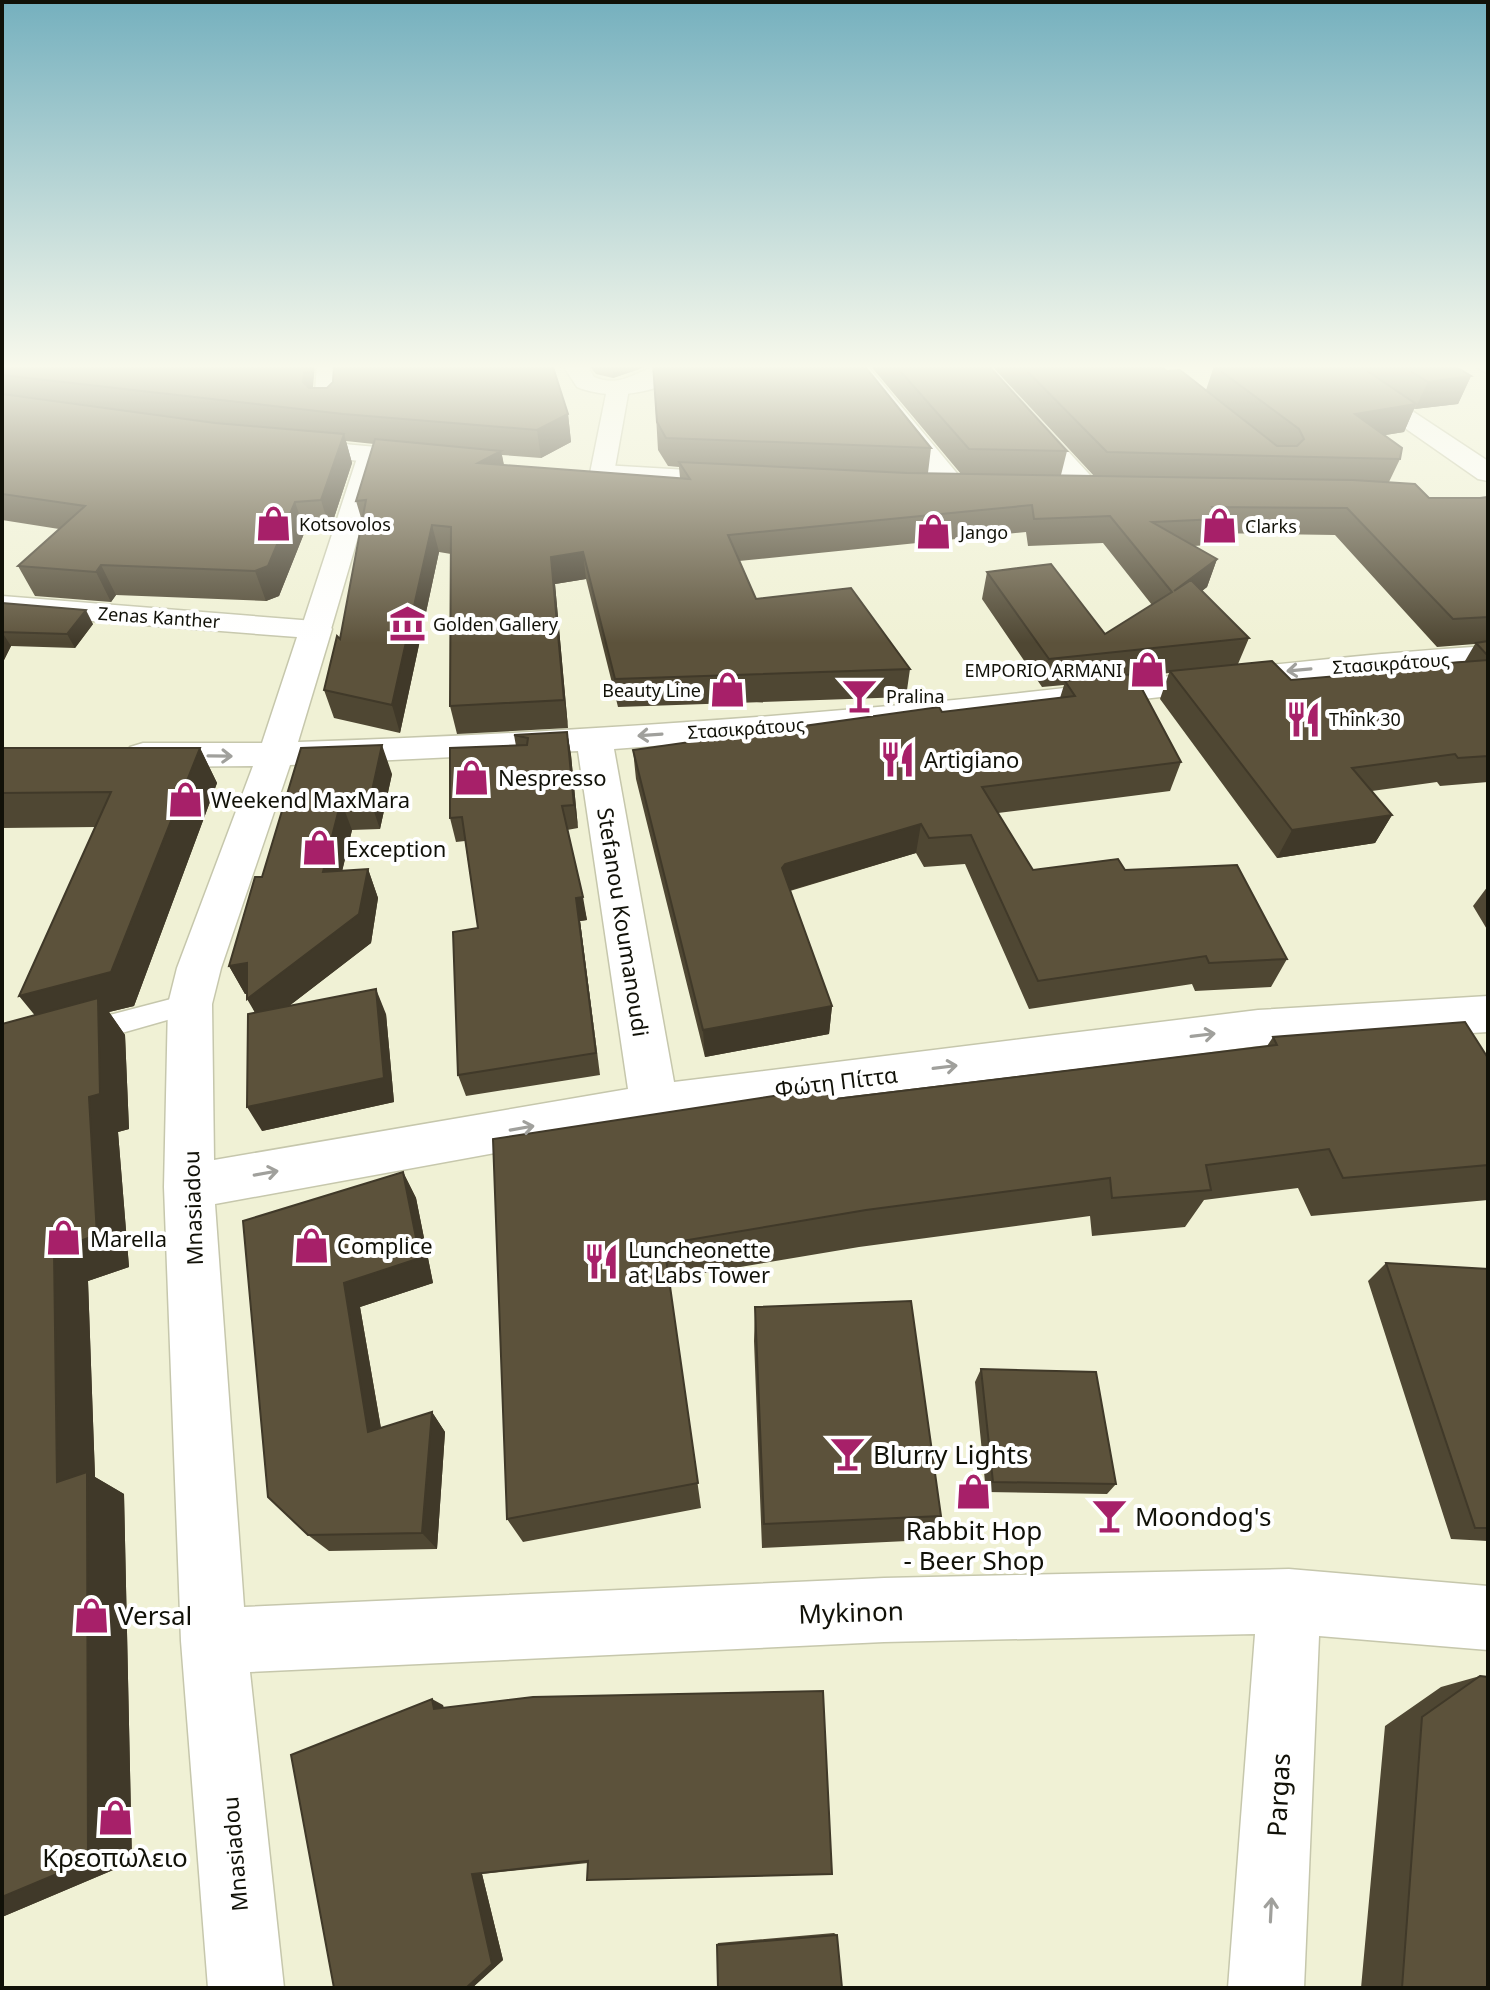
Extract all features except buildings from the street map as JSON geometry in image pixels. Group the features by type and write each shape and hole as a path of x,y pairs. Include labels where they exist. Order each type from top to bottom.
{"street":[{"name":"Mnasiadou","path":"246,1988 214,1641 189,1187 190,1004 199,968 275,757 369,457"},
{"path":"395,457 465,462"},
{"path":"602,473 605,457"},
{"path":"929,457 955,489"},
{"path":"1058,457 1091,493"},
{"path":"1464,457 1488,473"},
{"path":"575,471 757,482"},
{"path":"923,488 984,490"},
{"path":"1061,492 1123,493"},
{"name":"Zenas Kanther","path":"2,605 316,629"},
{"name":"Στασικράτους","path":"105,754 275,757 594,739 840,721 1239,675 1488,656"},
{"name":"Stefanou Koumanoudi","path":"594,739 654,1104"},
{"name":"Φώτη Πίττα","path":"189,1187 654,1104 1258,1028 1488,1014"},
{"name":"Mykinon","path":"214,1641 884,1610 1289,1601 1488,1618"},
{"name":"Pargas","path":"1266,1988 1289,1601"}],"lane":[{"path":"57,1040 190,1004"}],"place":[{"name":"Kotsovolos","path":"273,524"},
{"name":"Clarks","path":"1219,526"},
{"name":"Jango","path":"934,532"},
{"name":"Golden Gallery","path":"407,624"},
{"name":"EMPORIO ARMANI","path":"1148,670"},
{"name":"Beauty Line","path":"727,690"},
{"name":"Pralina","path":"860,696"},
{"name":"Think 30","path":"1303,719"},
{"name":"Artigiano","path":"898,759"},
{"name":"Nespresso","path":"472,777"},
{"name":"Weekend MaxMara","path":"185,799"},
{"name":"Exception","path":"320,848"},
{"name":"Marella","path":"64,1238"},
{"name":"Complice","path":"311,1245"},
{"name":"Luncheonette at Labs Tower","path":"602,1262"},
{"name":"Blurry Lights","path":"847,1454"},
{"name":"Rabbit Hop - Beer Shop","path":"974,1491"},
{"name":"Moondog's","path":"1109,1516"},
{"name":"Versal","path":"92,1615"},
{"name":"Κρεοπωλειο","path":"115,1818"}]}
